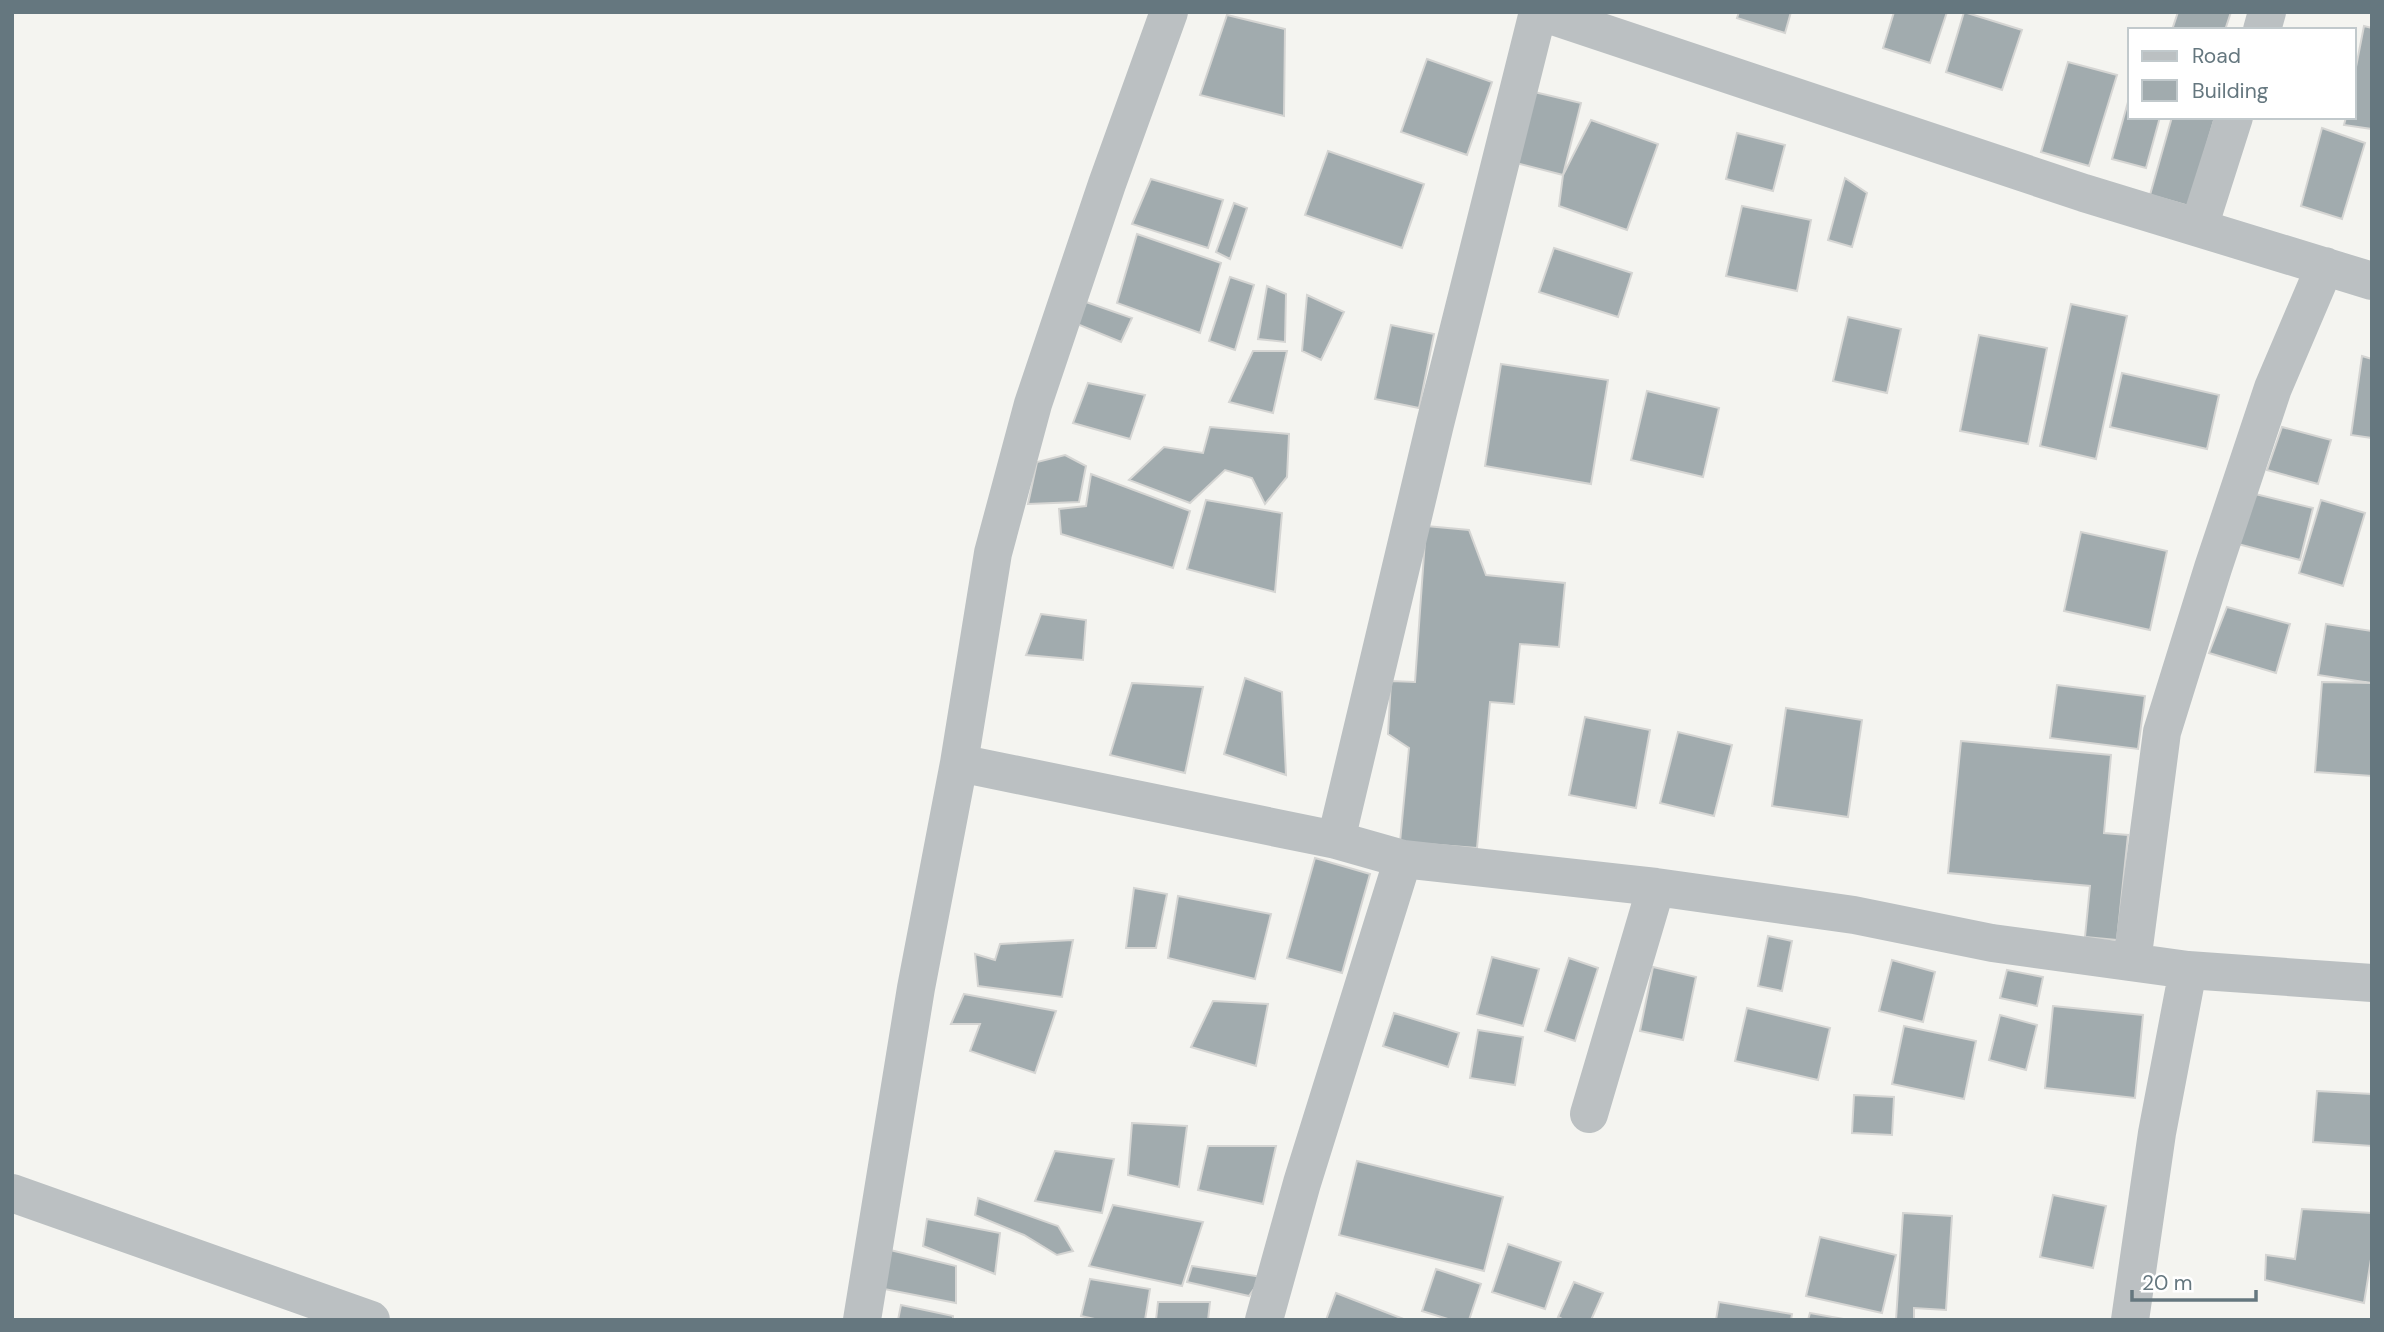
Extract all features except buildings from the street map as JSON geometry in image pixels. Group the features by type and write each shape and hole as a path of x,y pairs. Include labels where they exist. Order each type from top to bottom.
{"street":[{"path":"862,1320 916,989 959,763 993,553 1033,404 1107,184 1169,12"},
{"path":"1336,840 1431,438 1539,12 1640,28 2084,193 2372,281"},
{"path":"2199,227 2233,119"},
{"path":"2132,962 2162,732 2273,388 2325,266"},
{"path":"959,763 1336,840 1403,859 1656,887 1854,915 1992,943 2188,970 2372,983"},
{"path":"1264,1320 1302,1183 1403,859"},
{"path":"1589,1114 1656,887"},
{"path":"2130,1320 2157,1133 2188,970"},
{"path":"12,1193 371,1320"}]}
